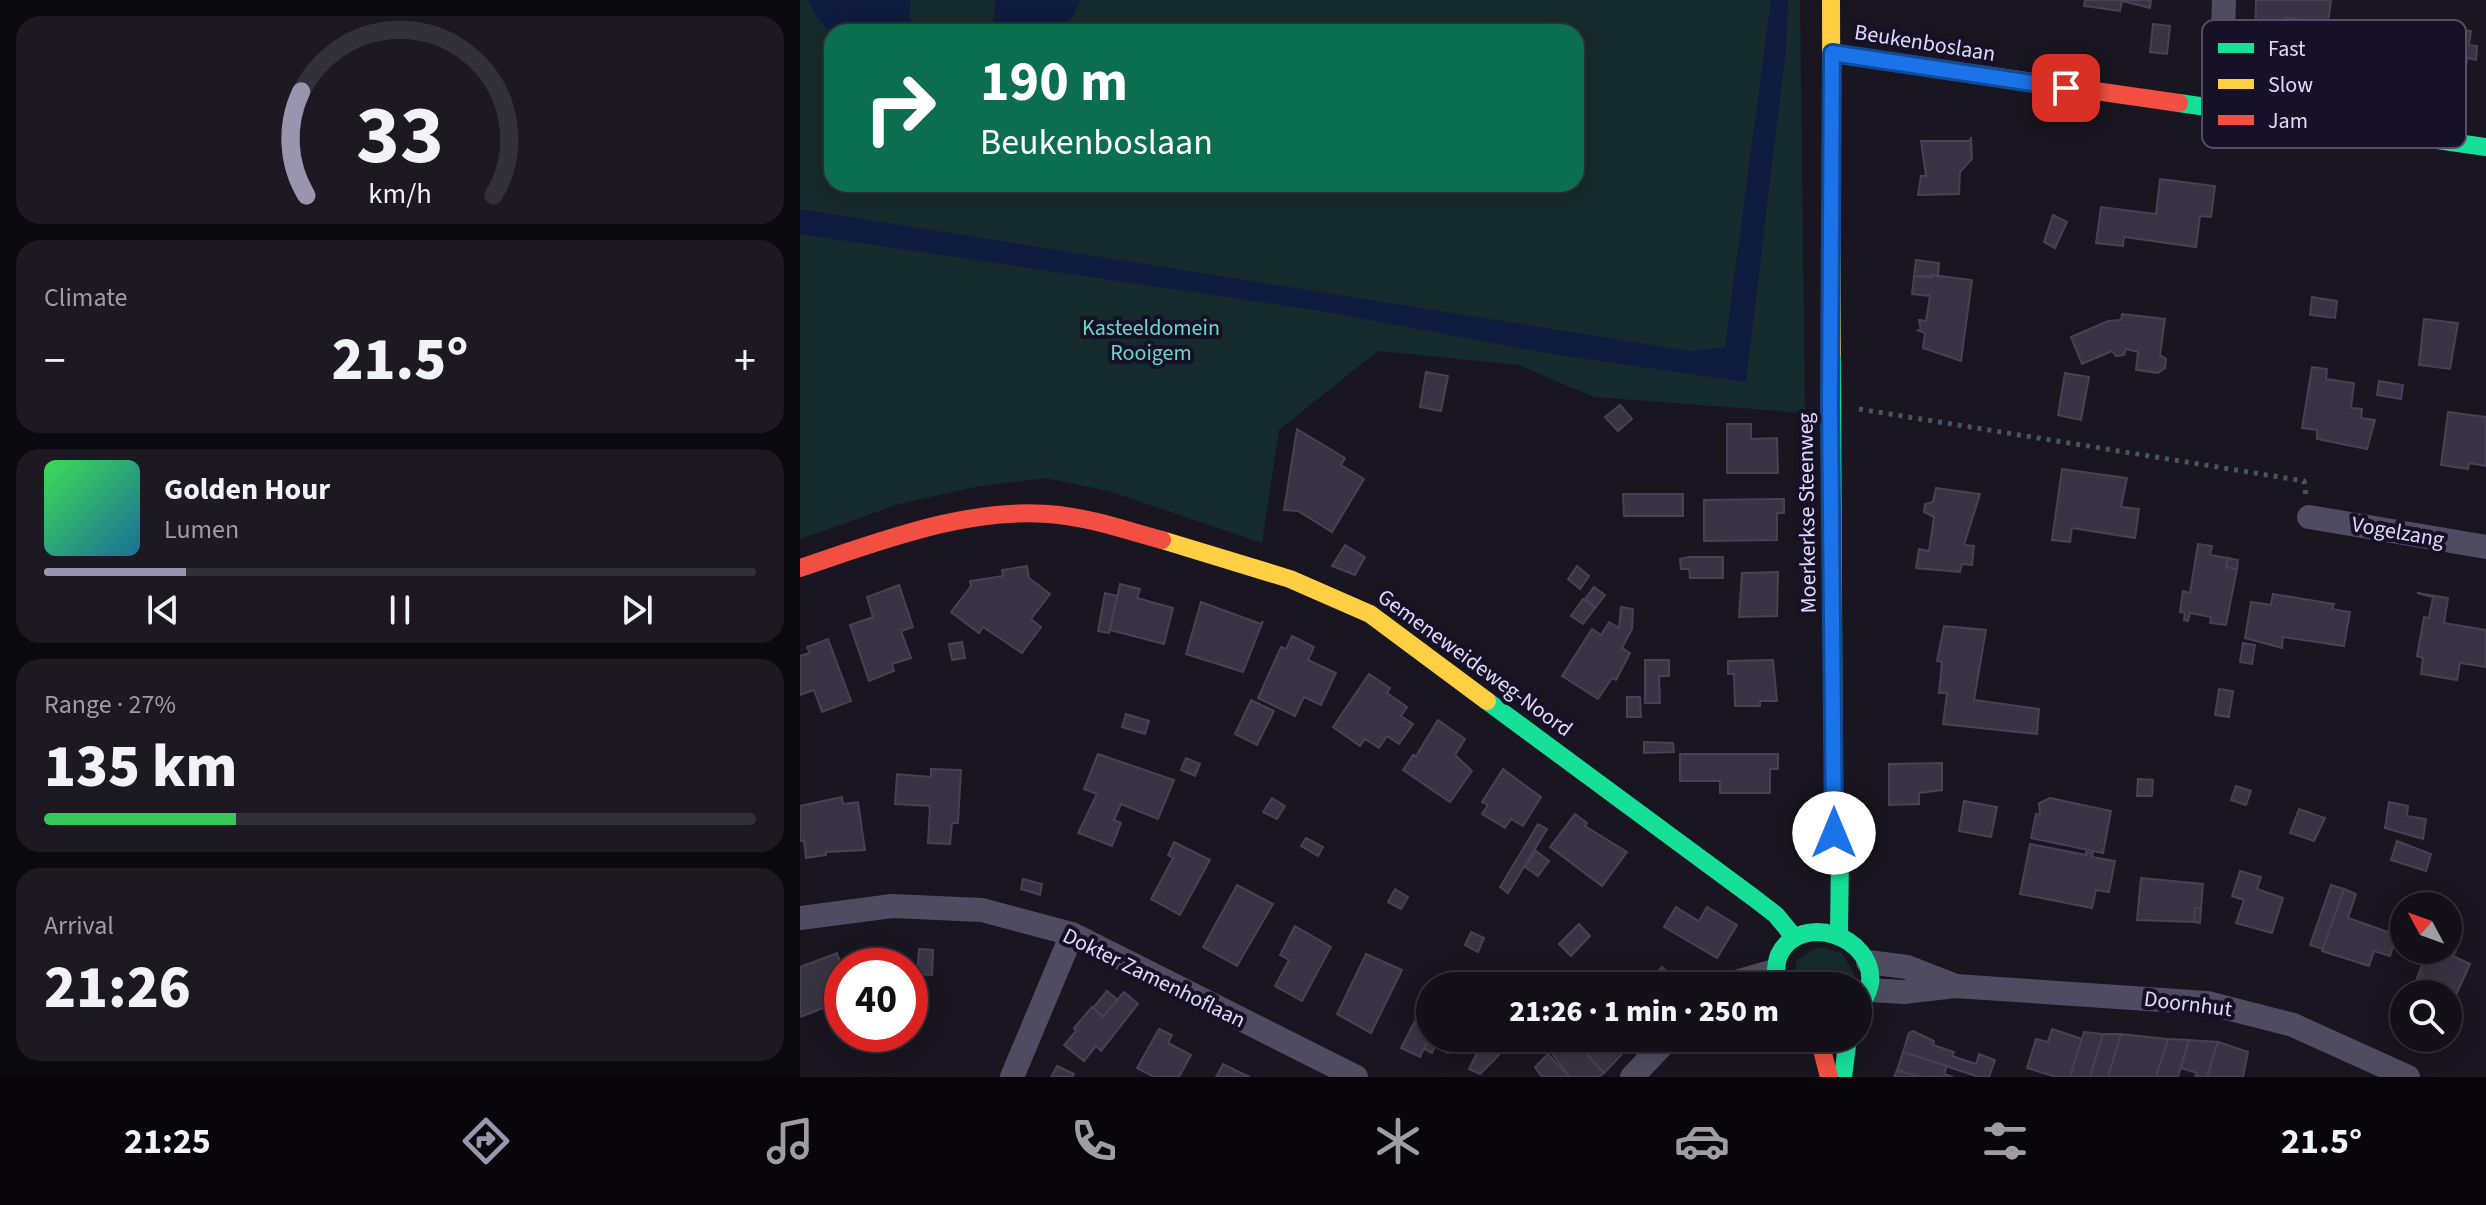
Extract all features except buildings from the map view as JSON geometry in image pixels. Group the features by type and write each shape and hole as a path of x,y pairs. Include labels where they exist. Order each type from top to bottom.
{"street":[{"name":"Moerkerkse Steenweg","path":"1818,917 1834,833 1830,405 1831,0"},
{"path":"2223,20 2224,0"},
{"name":"Beukenboslaan","path":"1832,53 2202,108"},
{"name":"Beukenboslaan","path":"2466,144 2486,147"},
{"name":"Gemeneweideweg-Noord","path":"800,568 909,532 988,517 1046,514 1178,544 1265,568 1319,587 1370,614 1754,898 1776,915 1794,937"},
{"name":"Vogelzang","path":"2309,517 2486,547"},
{"name":"Moerkerkse Steenweg","path":"1834,833 1840,856 1839,933"},
{"name":"Dokter Zamenhoflaan","path":"800,918 892,906 982,910 1072,934 1356,1077"},
{"path":"1775,972 1778,954 1818,917 1859,947 1868,962 1867,972"},
{"path":"1012,1077 1072,934"},
{"name":"Doornhut","path":"1868,962 1907,967 1955,986"},
{"name":"Doornhut","path":"1872,998 1955,986 2207,1003 2293,1025 2408,1077"},
{"path":"1632,1077 1656,1052"},
{"path":"1823,1052 1829,1077"},
{"path":"1843,1077 1846,1052"}],"path":[{"path":"1854,408 2304,481 2309,517"}],"green space":[{"name":"Kasteeldomein Rooigem","path":"800,0 1800,0 1805,413 1594,397 1519,365 1378,351 1279,430 1262,543 1109,491 1045,478 975,487 899,504 800,539"},
{"path":"1818,947 1842,953 1853,972 1794,972 1797,960"}],"water":[{"path":"808,0 911,0 911,24 824,26"},
{"path":"995,0 1080,0 1065,24 994,24"},
{"path":"1771,0 1788,0 1786,47 1746,382 1552,354 1327,312 800,234 800,209 1690,351 1725,347"}],"traffic: fast":[{"path":"2179,103 2202,106"},
{"path":"2466,144 2486,147"},
{"path":"1832,354 1834,833 1840,856 1839,933"},
{"path":"1487,701 1754,898 1776,915 1794,937"},
{"path":"1776,972 1779,955 1789,942 1803,934 1818,932 1849,942 1861,953 1869,972"},
{"path":"1843,1077 1846,1052"}],"traffic: slow":[{"path":"1831,0 1832,354"},
{"path":"1162,540 1290,579 1370,614 1487,701"}],"traffic: jam":[{"path":"1832,53 2179,103"},
{"path":"800,568 927,528 993,515 1059,515 1162,540"},
{"path":"1823,1052 1829,1077"}],"route":[{"path":"1834,833 1830,405 1832,53 2066,88"}]}
